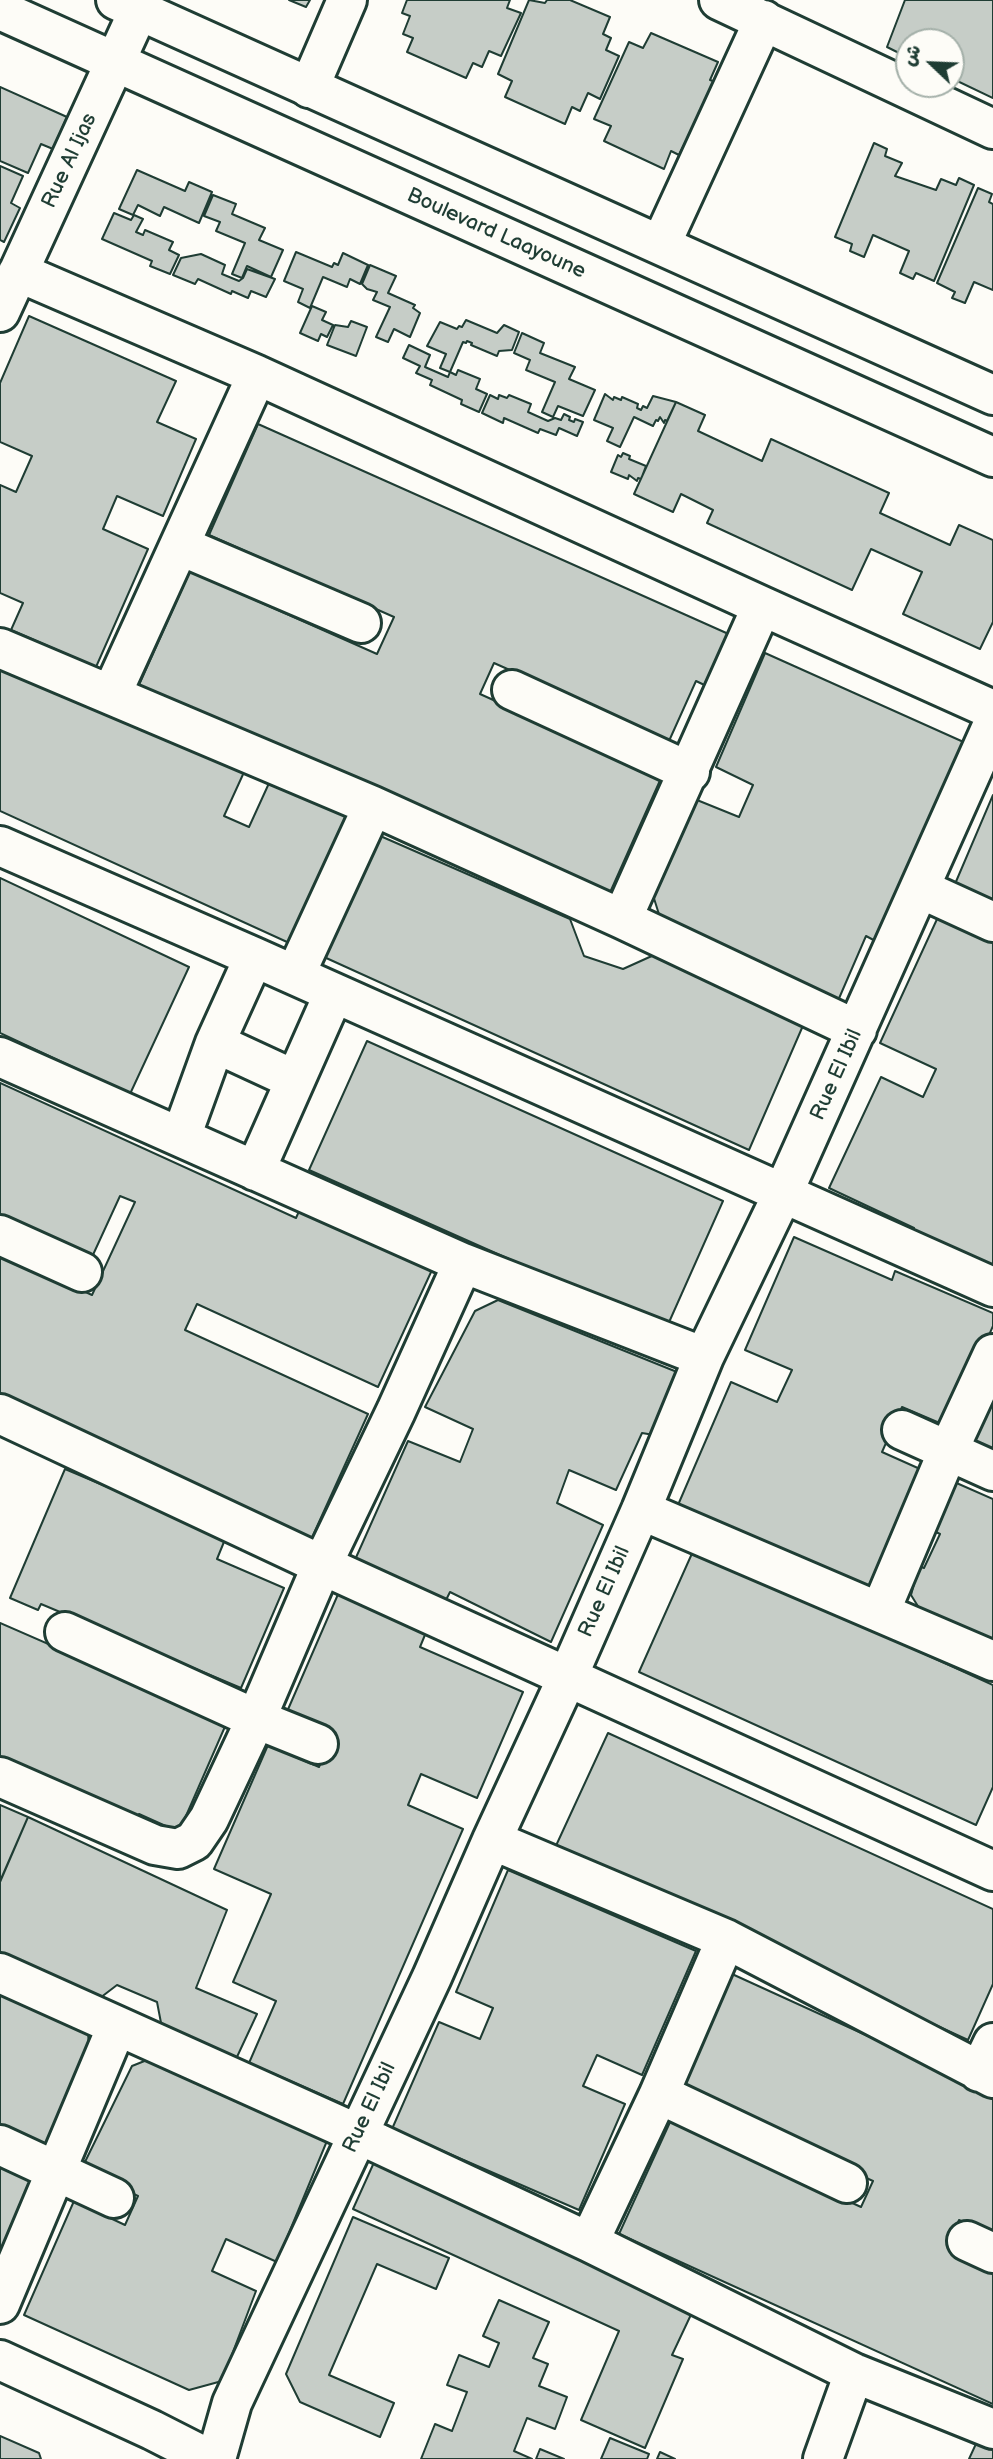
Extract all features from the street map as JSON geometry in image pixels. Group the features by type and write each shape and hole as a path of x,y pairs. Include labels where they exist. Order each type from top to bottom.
{"street":[{"path":"309,88 347,0"},
{"path":"719,0 993,129"},
{"path":"128,5 993,395"},
{"name":"Rue Al Ijas","path":"0,312 116,64 128,5"},
{"name":"Boulevard Laayoune","path":"0,10 993,457"},
{"path":"661,244 764,20"},
{"path":"18,272 257,375 993,710"},
{"path":"111,695 257,375"},
{"path":"181,546 362,623"},
{"path":"622,919 762,606"},
{"path":"0,648 373,806 857,1030"},
{"path":"512,690 690,772"},
{"name":"Rue El Ibil","path":"216,2459 232,2403 432,1978 641,1510 704,1357 783,1193 993,724"},
{"path":"295,975 373,806"},
{"path":"0,846 993,1287"},
{"path":"920,889 993,922"},
{"path":"181,1137 215,1043 254,957"},
{"path":"255,1171 334,993"},
{"path":"215,1043 295,1080"},
{"path":"0,1057 463,1263 704,1357"},
{"path":"0,1235 82,1272"},
{"path":"0,1777 155,1845 178,1849 194,1841 209,1819 256,1719 322,1566 463,1263"},
{"path":"880,1612 948,1451 993,1354"},
{"path":"0,1414 322,1566 993,1871"},
{"path":"902,1430 993,1471"},
{"path":"641,1510 993,1661"},
{"path":"65,1632 256,1719 318,1744"},
{"path":"492,1840 726,1939 988,2064"},
{"path":"589,2242 659,2094 726,1939"},
{"path":"0,1973 358,2134 589,2242 854,2373 993,2430"},
{"path":"0,2304 117,2026"},
{"path":"659,2094 847,2183"},
{"path":"0,2145 114,2198"},
{"path":"0,2360 209,2459"},
{"path":"823,2459 854,2373"}],"building":[{"path":"289,0 310,0 306,7"},
{"path":"407,0 510,0 507,8 521,13 501,56 489,51 482,67 473,63 466,78 407,52 413,38 403,34 410,16 402,13"},
{"path":"529,0 545,3 547,0 570,0 610,17 603,34 611,38 606,50 619,56 600,99 588,93 580,111 572,107 565,124 505,97 512,81 498,74"},
{"path":"905,0 993,0 993,98 965,85 965,28 895,28 895,51 887,47"},
{"path":"651,33 718,62 710,80 719,83 703,146 687,139 679,155 671,151 664,169 604,141 611,126 594,119 629,42 643,48"},
{"path":"0,87 67,117 53,149 41,144 28,173 0,161"},
{"path":"874,143 887,149 885,156 902,163 895,176 936,190 941,179 956,185 959,178 974,185 934,281 916,273 913,279 900,273 909,251 873,235 864,257 850,251 852,244 835,237"},
{"path":"0,166 23,176 11,203 20,208 4,242 0,240"},
{"path":"137,170 185,191 189,182 212,192 199,223 164,207 160,216 138,205 133,215 119,209"},
{"path":"978,188 992,194 989,202 993,204 993,290 974,282 965,303 952,298 955,292 937,283"},
{"path":"213,195 236,204 232,214 265,228 259,240 283,250 271,277 247,266 242,278 232,274 245,243 216,231 220,222 204,216"},
{"path":"114,213 131,220 134,215 143,219 136,232 143,235 145,230 173,242 169,250 179,255 170,274 150,266 152,261 102,239"},
{"path":"296,252 332,267 334,263 338,265 343,253 368,265 360,284 350,279 347,287 323,277 310,308 298,302 303,289 284,281"},
{"path":"201,254 225,265 222,274 239,281 247,269 275,279 266,297 251,291 248,298 232,291 231,294 198,279 195,284 173,275 181,258"},
{"path":"370,265 396,276 388,293 415,305 413,308 420,313 410,337 394,329 388,342 376,337 390,307 373,300 377,292 362,284"},
{"path":"312,306 326,312 322,320 333,325 327,337 321,334 318,341 300,333"},
{"path":"29,316 176,381 157,422 196,439 163,516 117,496 103,529 148,549 96,667 11,630 23,603 0,593 0,485 16,492 32,456 0,442 0,383"},
{"path":"466,320 497,333 504,325 519,332 512,350 499,351 497,356 471,345 472,343 463,342 450,372 440,368 446,354 427,346 440,322 457,329 462,327"},
{"path":"351,321 367,327 356,356 327,345 335,325 348,327"},
{"path":"522,333 544,343 540,353 575,367 569,379 595,390 583,416 558,406 553,417 542,412 555,382 526,370 530,360 514,353"},
{"path":"409,345 430,355 425,367 448,377 450,372 456,375 458,370 480,379 476,389 487,394 479,412 461,404 462,400 430,385 432,380 416,373 420,366 403,358"},
{"path":"605,394 613,400 614,397 621,400 622,397 638,404 637,408 641,410 643,406 647,408 653,396 676,402 664,423 660,417 653,426 634,417 620,447 607,441 613,428 594,420"},
{"path":"490,395 498,399 499,395 507,398 509,395 531,404 528,412 548,421 555,418 561,420 564,414 570,417 569,420 583,422 577,436 559,428 556,435 540,429 538,433 504,418 503,423 482,413"},
{"path":"676,402 705,415 698,431 762,461 771,439 889,493 880,513 950,545 959,525 993,540 993,622 980,649 903,614 922,572 871,549 852,590 707,523 713,510 681,494 673,512 634,494"},
{"path":"258,424 742,640 719,692 696,681 669,741 494,663 480,694 662,776 608,897 138,687 190,571 377,654 394,617 209,535"},
{"path":"623,453 630,456 629,459 646,466 641,479 638,478 637,481 629,475 628,479 611,472 618,455 621,457"},
{"path":"765,653 968,744 881,944 866,936 837,1003 662,924 652,892 692,798 739,817 753,785 716,767"},
{"path":"0,658 245,770 224,816 249,827 270,781 356,819 298,947 0,811"},
{"path":"993,795 993,910 952,891"},
{"path":"378,835 570,919 584,956 623,969 654,955 805,1021 749,1150 324,957"},
{"path":"0,878 189,967 130,1094 0,1033"},
{"path":"938,917 993,942 993,1277 909,1238 914,1228 829,1188 881,1077 923,1097 936,1069 880,1043"},
{"path":"367,1041 723,1201 666,1329 309,1170"},
{"path":"0,1083 296,1218 300,1209 432,1270 378,1387 197,1304 185,1330 368,1414 310,1542 0,1399 0,1253 92,1295 135,1202 120,1196 92,1257 0,1216"},
{"path":"794,1237 892,1280 895,1271 993,1313 993,1326 949,1427 902,1407 882,1452 929,1473 878,1592 678,1505 731,1382 777,1402 792,1370 745,1350"},
{"path":"498,1300 682,1374 654,1435 642,1433 616,1490 569,1470 557,1503 603,1525 551,1642 450,1592 445,1602 354,1562 408,1441 460,1462 473,1429 425,1407 475,1311"},
{"path":"993,1392 993,1463 966,1451"},
{"path":"65,1469 226,1537 217,1559 284,1588 241,1688 41,1604 38,1610 10,1598"},
{"path":"952,1481 993,1499 993,1644 924,1616 911,1595 919,1566 924,1568 940,1534 930,1529"},
{"path":"694,1549 993,1685 993,1787 976,1825 639,1672"},
{"path":"339,1592 427,1630 420,1647 523,1692 477,1798 421,1774 408,1805 463,1829 343,2104 249,2063 276,2001 233,1982 271,1894 214,1869 268,1745 319,1767 333,1735 286,1714"},
{"path":"0,1623 227,1722 179,1832 139,1814 134,1826 0,1767"},
{"path":"608,1733 993,1909 993,1984 968,2040 554,1850"},
{"path":"0,1805 28,1817 1,1879 0,1878"},
{"path":"28,1817 227,1910 196,1988 257,2014 236,2059 162,2028 157,2002 117,1985 100,1998 0,1952 0,1882"},
{"path":"508,1870 696,1951 642,2075 597,2055 583,2086 625,2104 579,2210 392,2129 439,2022 480,2039 493,2008 456,1992"},
{"path":"732,1974 993,2093 993,2236 959,2220 948,2247 993,2268 993,2404 619,2234 671,2120 861,2207 873,2181 678,2093"},
{"path":"0,1990 88,2030 89,2051 49,2150 0,2129"},
{"path":"152,2058 329,2136 277,2262 226,2239 212,2271 256,2291 222,2381 189,2390 24,2315 74,2201 125,2225 138,2196 81,2170 132,2066"},
{"path":"376,2158 696,2304 672,2355 683,2359 645,2448 581,2420 619,2331 353,2209"},
{"path":"0,2167 34,2183 0,2258"},
{"path":"353,2217 449,2258 436,2289 377,2264 329,2375 394,2403 380,2437 300,2402 286,2374"},
{"path":"499,2300 549,2322 533,2358 548,2364 539,2386 567,2397 555,2429 527,2418 514,2451 532,2459 421,2459 435,2424 452,2431 467,2392 447,2385 459,2355 489,2367 499,2343 483,2336"},
{"path":"981,2433 993,2438 993,2459 969,2459"},
{"path":"0,2436 39,2453 41,2459 0,2459"},
{"path":"610,2438 649,2454 647,2459 601,2459"},
{"path":"540,2449 564,2459 536,2459"},
{"path":"660,2452 675,2459 657,2459"}]}
